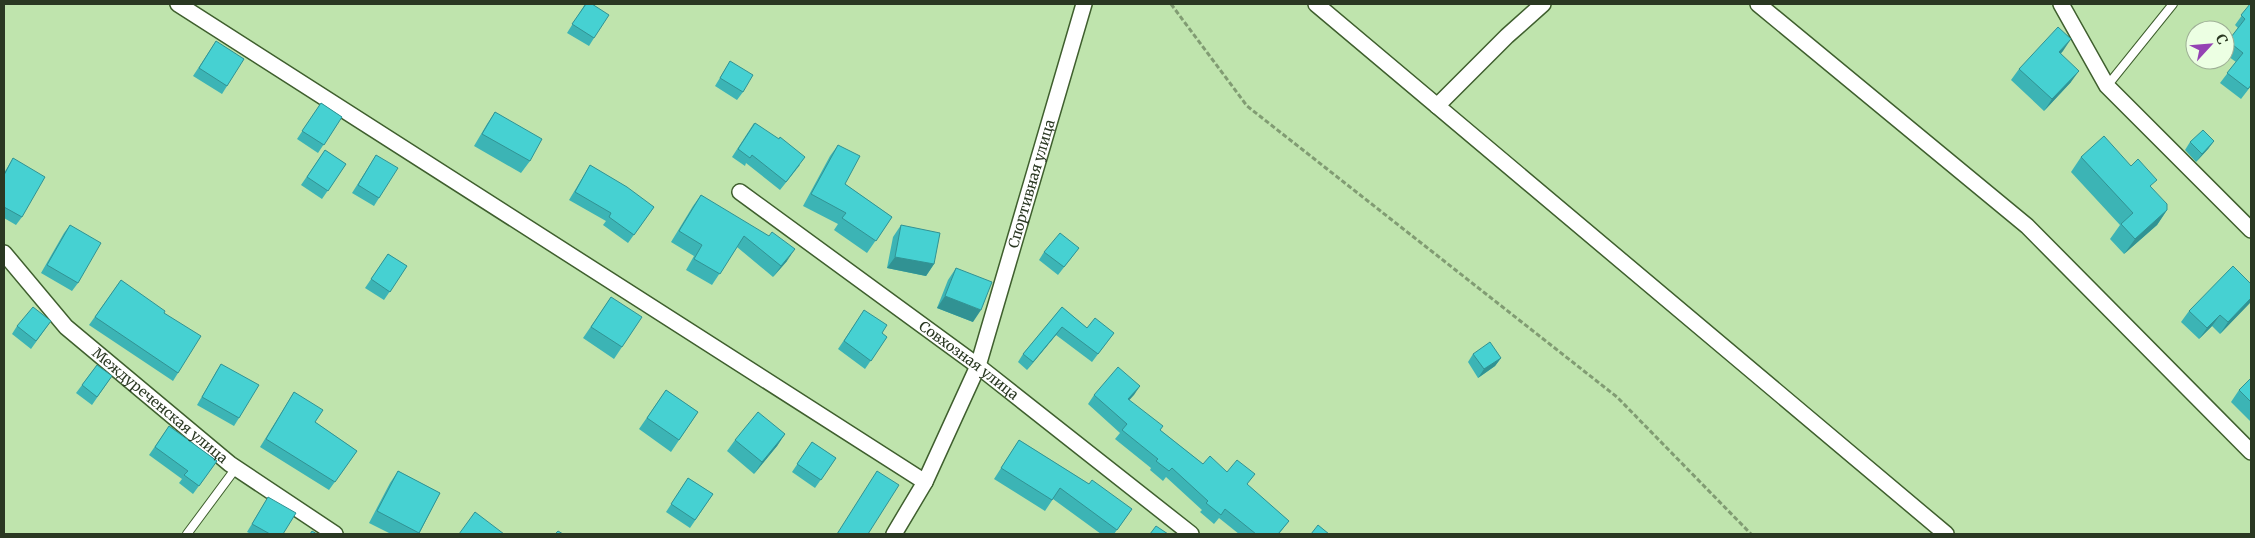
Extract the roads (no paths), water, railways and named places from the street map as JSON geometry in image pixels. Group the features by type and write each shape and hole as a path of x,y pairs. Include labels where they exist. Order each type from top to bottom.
{"street":[{"path":"178,4 925,482"},
{"name":"Спортивная улица","path":"894,534 925,482 978,366 1084,4"},
{"path":"1316,4 1946,534"},
{"path":"1437,106 1507,36 1543,4"},
{"path":"1758,4 2027,226 2251,452"},
{"path":"2061,4 2107,86 2251,230"},
{"name":"Совхозная улица","path":"740,192 978,366 1191,534"},
{"name":"Междуреченская улица","path":"4,253 66,327 236,468 335,534"}],"lane":[{"path":"2107,86 2173,4"},
{"path":"187,534 236,468"}]}
